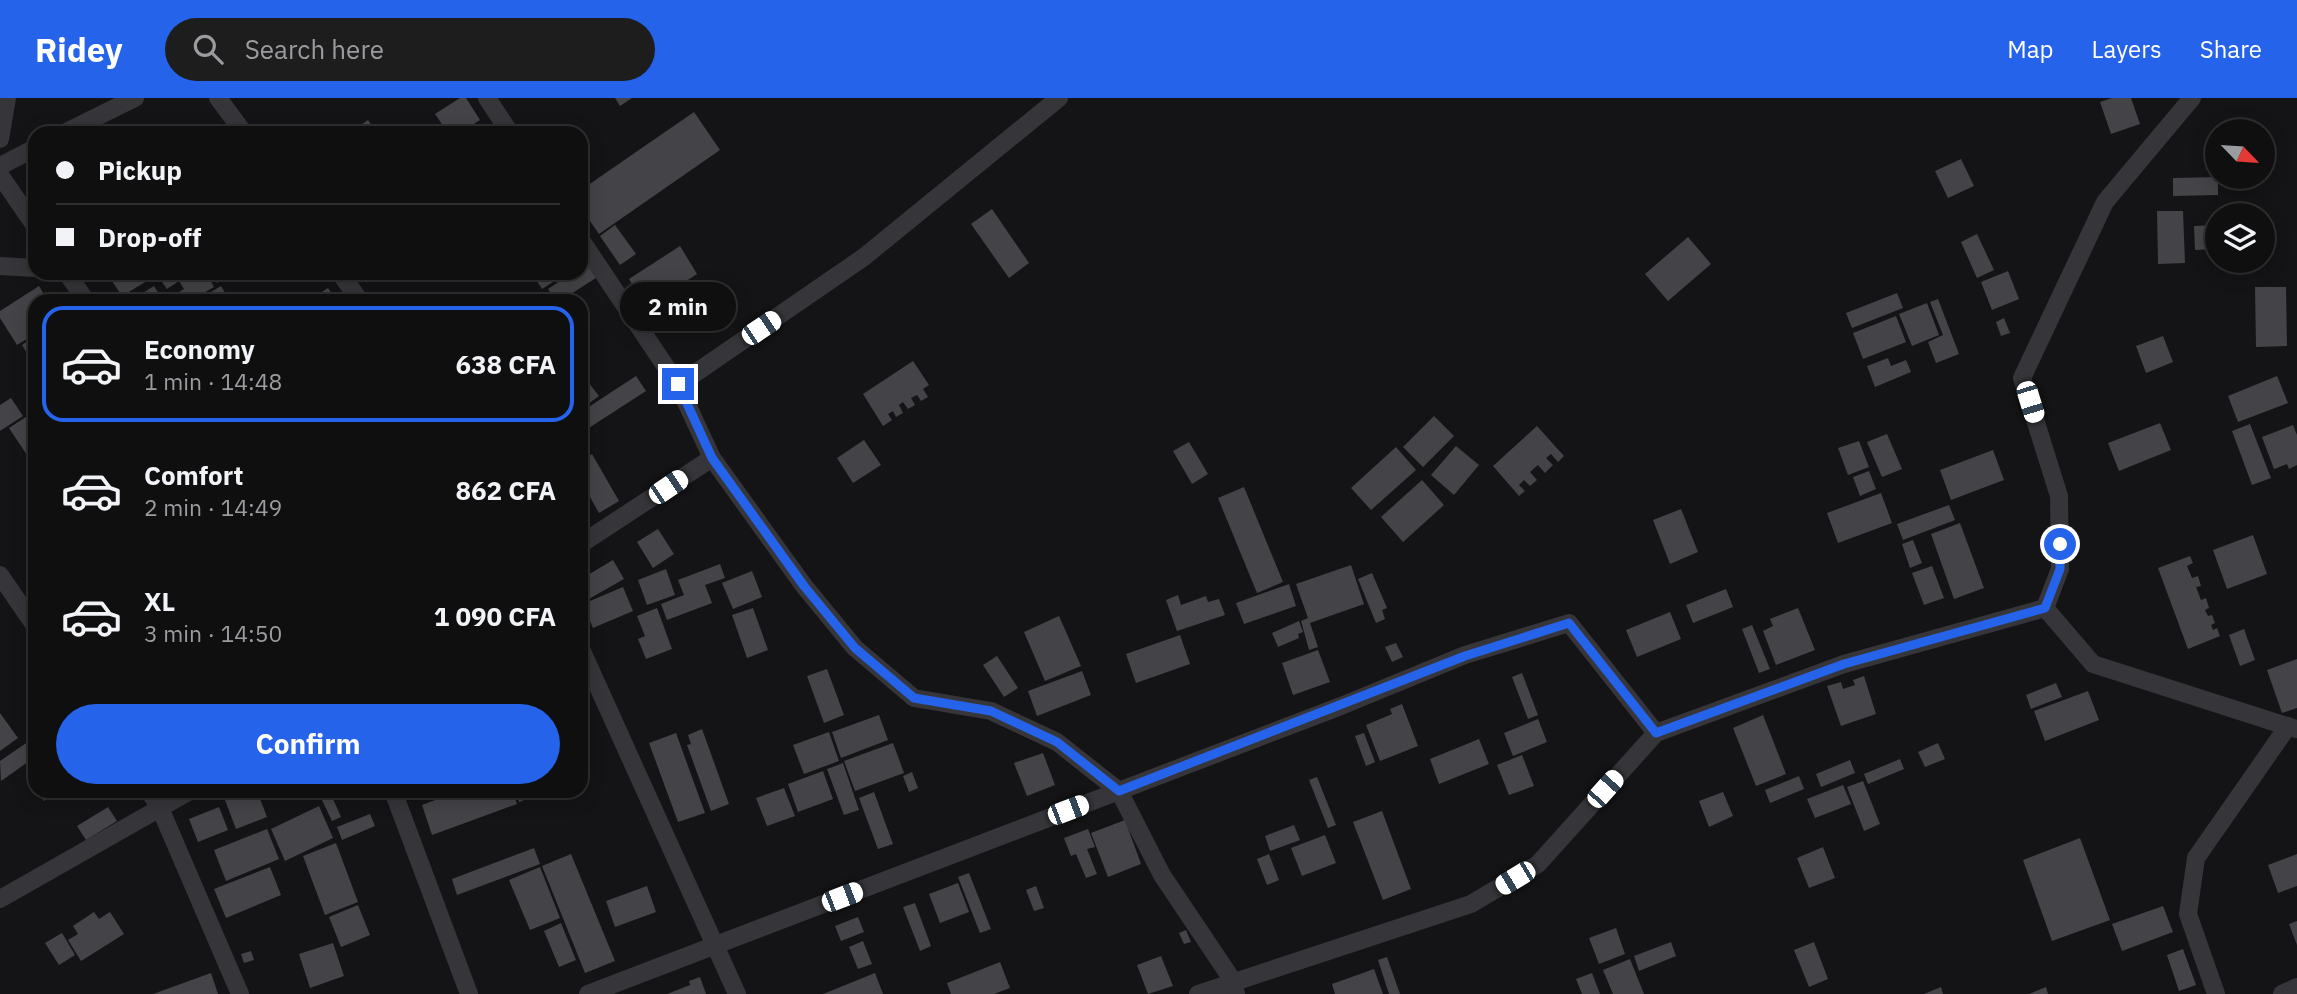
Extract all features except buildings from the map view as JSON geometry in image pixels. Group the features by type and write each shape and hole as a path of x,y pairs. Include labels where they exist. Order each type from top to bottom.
{"street":[{"path":"0,139 7,98"},
{"path":"78,126 135,98"},
{"path":"218,98 239,126"},
{"path":"486,98 505,126"},
{"path":"678,384 864,257 1059,98"},
{"path":"2045,608 2060,569 2059,496 2022,378 2105,202 2192,98"},
{"path":"0,166 28,152"},
{"path":"0,175 28,216"},
{"path":"588,250 678,384 712,458 804,586 855,648 914,698 991,711 1057,742 1119,791 1163,875 1234,988"},
{"path":"0,266 28,268"},
{"path":"588,539 712,458"},
{"path":"0,575 28,616"},
{"path":"2045,608 2094,664 2293,728 2196,859 2188,914 2216,994"},
{"path":"1198,994 1234,988 1471,904 1538,864 1656,733 1844,664 2045,608"},
{"path":"588,994 1465,656 1569,623 1656,733"},
{"path":"588,664 737,994"},
{"path":"154,798 240,994"},
{"path":"0,899 178,798"},
{"path":"396,798 469,994"},
{"path":"2282,994 2297,987"}],"route":[{"path":"678,384 712,458 804,586 855,648 914,698 991,711 1057,742 1119,791 1465,656 1569,623 1656,733 1844,664 2045,608 2060,569 2060,544"}]}
